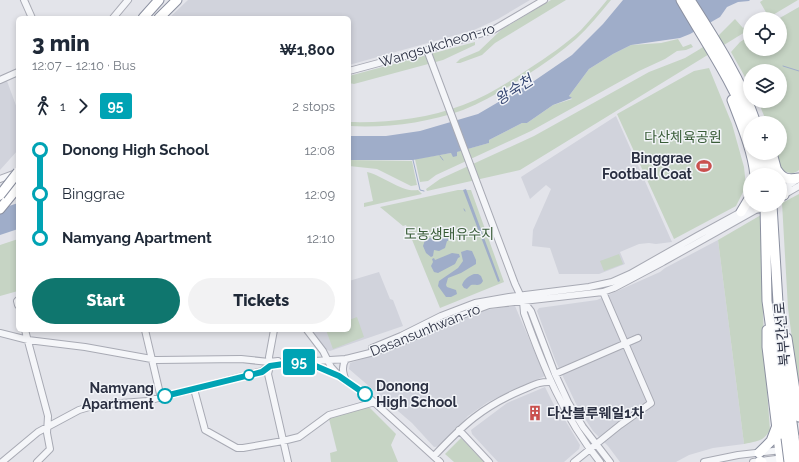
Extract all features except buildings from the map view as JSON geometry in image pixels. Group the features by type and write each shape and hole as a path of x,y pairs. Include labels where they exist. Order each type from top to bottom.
{"highway":[{"path":"145,16 159,0"},
{"path":"161,16 177,0"},
{"path":"681,0 751,109 754,116"},
{"path":"690,0 726,72 745,116"},
{"path":"726,72 743,83"},
{"path":"726,72 726,86 749,147 753,168"},
{"path":"0,195 16,175"},
{"path":"787,178 799,178"},
{"path":"0,209 16,189"},
{"path":"764,212 767,346 780,457"},
{"name":"북부간선로","path":"765,212 778,294 780,335 790,437 797,462"},
{"path":"778,294 787,338 799,417"},
{"path":"767,301 790,437 789,462"},
{"path":"758,459 771,441 776,426"}],"street":[{"path":"24,0 31,16"},
{"path":"115,16 128,0"},
{"name":"Wangsukcheon-ro","path":"351,71 428,53 492,30 544,0"},
{"path":"428,53 512,276 522,298 524,313 551,374 595,444 610,462"},
{"path":"0,80 16,73"},
{"path":"0,180 16,173"},
{"path":"0,180 16,176"},
{"path":"787,187 799,178"},
{"path":"787,189 799,186"},
{"name":"Dasansunhwan-ro","path":"328,360 346,359 374,352 397,344 482,307 522,298 612,282 630,274 741,212"},
{"name":"Dasansunhwan-ro","path":"328,360 377,347 441,316 466,306 488,300 603,292 614,288 753,212"},
{"path":"574,462 589,448 651,402 603,292"},
{"path":"26,332 48,416 47,427 50,449 37,462"},
{"path":"145,332 161,398"},
{"path":"274,332 268,363 268,374 288,462"},
{"path":"309,332 339,376"},
{"path":"0,333 28,340 86,347 151,359 176,361 241,359 268,363 328,360"},
{"path":"434,456 459,430 490,406 508,396 543,381 551,374 638,338"},
{"path":"346,359 342,372 346,381"},
{"path":"301,362 339,376 346,381 375,402 440,462"},
{"path":"2,462 38,432 73,413 96,405 147,401 161,398 262,372 268,363"},
{"path":"551,374 551,382 569,418 600,462"},
{"path":"543,381 551,382"},
{"path":"194,389 205,430 237,448 299,437 329,415 375,402"},
{"path":"459,430 489,462"},
{"path":"780,457 799,448"},
{"path":"704,462 725,457 758,459 799,456"}],"shaded area":[{"path":"188,0 530,0 498,19 474,30 351,64 351,16 171,16"},
{"path":"7,81 16,106 16,152 0,170 0,83"},
{"path":"616,116 672,242 639,244 620,252 625,264 599,274 559,274 550,248 532,246 533,230 551,189 546,185 530,199 521,177"},
{"path":"718,240 744,444 713,448 689,455 676,462 620,462 608,446 593,431 578,408 556,362 537,311 539,308 597,300 660,272"},
{"name":"Donong High School","path":"379,272 390,299 393,300 403,326 330,351 327,350 313,332 351,332 351,280"},
{"path":"515,306 545,376 488,402 468,416 441,446 434,447 412,423 349,369 350,363 383,352 457,319 484,310"},
{"path":"545,387 557,411 562,415 580,445 579,449 564,462 498,462 472,434 471,430 507,403"}],"green space":[{"path":"551,0 566,0 495,43 482,55 456,63 460,59 479,51 501,30"},
{"path":"607,0 611,0 585,30 570,44 527,75 480,103 449,115 407,124 351,126 351,122 392,121 421,117 463,105 498,88 514,78 563,45 581,30"},
{"path":"763,0 798,0 778,12 766,12 760,2"},
{"path":"799,7 799,170 795,173 787,172 787,168 781,168 779,160 787,160 787,116 764,116 761,108 787,108 787,64 743,64 743,73 731,52 743,40 743,56 787,56 787,14"},
{"path":"735,19 743,28 743,33 520,170 427,191 426,189 440,179 534,136 649,72 685,58 717,37"},
{"path":"678,39 683,47 691,44 693,47 686,50 677,51 665,59 639,71 531,131 436,175 428,181 420,182 415,159 451,153 457,156 456,152 489,143 489,140 522,123 527,123 553,105 572,99 569,96 589,69 613,54 631,45 661,43"},
{"path":"475,42 475,45 443,60 354,84 351,83 351,75"},
{"name":"다산체육공원","path":"709,68 732,124 744,167 743,192 736,206 674,239 617,114 694,71"},
{"path":"351,160 412,161 417,185 411,186 377,169 351,166"},
{"path":"367,172 399,187 418,190 422,194 364,207 364,203 373,201"},
{"name":"도농생태유수지","path":"458,190 471,190 504,282 440,308 406,225 403,226 380,207"},
{"path":"799,194 799,393 788,308 783,212 787,212 787,200"},
{"path":"761,215 764,351 770,430 762,439 744,444 718,240"},
{"path":"16,240 16,292 0,296 0,245"},
{"path":"619,254 623,264 604,271 600,261"},
{"path":"357,317 364,337 333,349 327,332 351,332 351,319"},
{"path":"363,408 370,408 396,434 391,445 398,462 331,462 330,453 337,451 329,419 338,414"},
{"path":"461,438 484,462 454,462 445,454"}],"water":[{"path":"623,0 750,0 738,2 727,7 720,17 680,38 631,45 613,54 589,69 569,96 572,98 553,105 527,123 522,123 489,140 489,143 457,152 457,156 453,157 451,153 413,160 351,160 351,136 386,136 420,131 478,114 534,81 572,55 603,24"},
{"path":"466,189 500,281 498,282 463,190"},
{"path":"16,204 16,230 0,235 0,209"},
{"path":"440,234 444,234 446,238 448,238 448,241 445,248 439,251 434,250 433,256 431,257 426,253 423,246 425,240"},
{"path":"467,250 472,251 476,264 461,273 448,278 446,285 447,287 456,290 457,294 451,297 446,297 438,286 439,281 458,268 463,261 461,252"},
{"path":"452,253 459,254 460,257 455,264 438,273 434,272 431,266 433,262 432,259 434,258 435,260"},
{"path":"474,274 481,276 483,281 482,283 479,285 471,285 467,289 464,288 462,285 464,281"}],"waterway":[{"path":"787,67 799,71"},
{"path":"440,156 443,160"},
{"path":"413,160 420,190 424,191"}],"bus line":[{"name":"95","path":"165,396 262,372 270,366 304,361 339,376 365,394"}],"place":[{"name":"Binggrae Football Coat","path":"704,166"},
{"name":"Donong High School","path":"365,394"},
{"name":"Namyang Apartment","path":"165,396"},
{"name":"다산블루웨일1차","path":"535,413"}],"water label":[{"name":"왕숙천","path":"514,90"}]}
